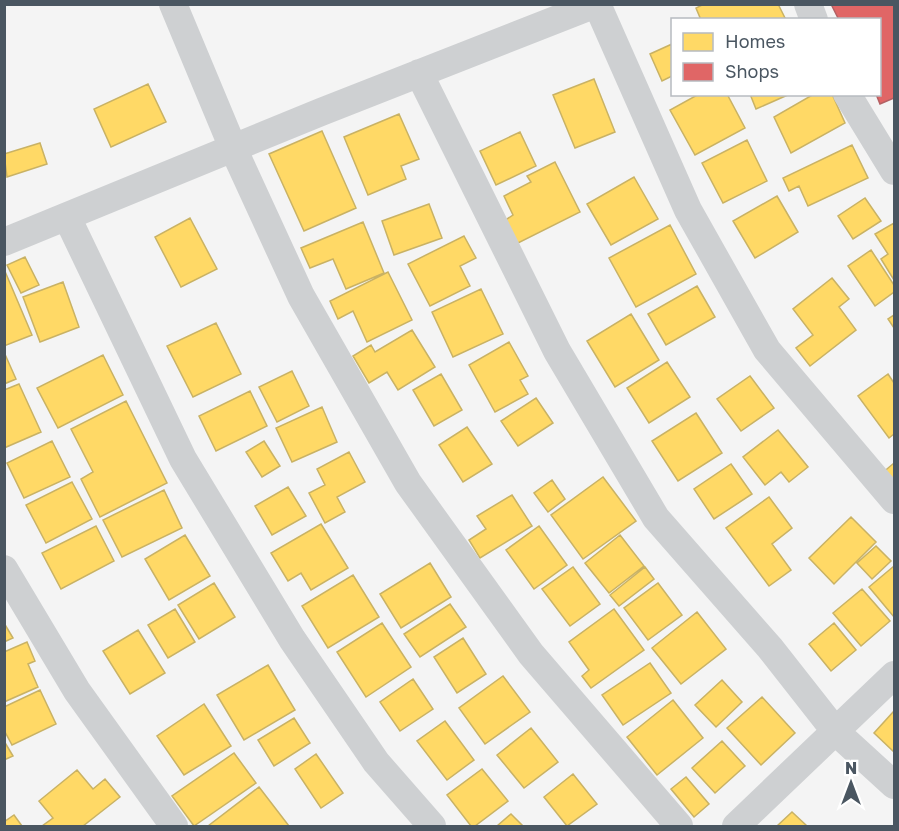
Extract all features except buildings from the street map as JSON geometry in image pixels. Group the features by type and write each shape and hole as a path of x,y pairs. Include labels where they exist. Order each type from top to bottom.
{"street":[{"path":"173,4 233,148 301,296 408,483 531,654 678,826"},
{"path":"4,242 419,73 596,4 688,210 767,350 894,500"},
{"path":"419,73 557,351 656,518 770,648 836,732 894,785"},
{"path":"848,96 894,171"},
{"path":"67,217 189,469 292,639 376,762 432,826"},
{"path":"4,569 77,691 174,826"},
{"path":"736,826 894,675"}]}
